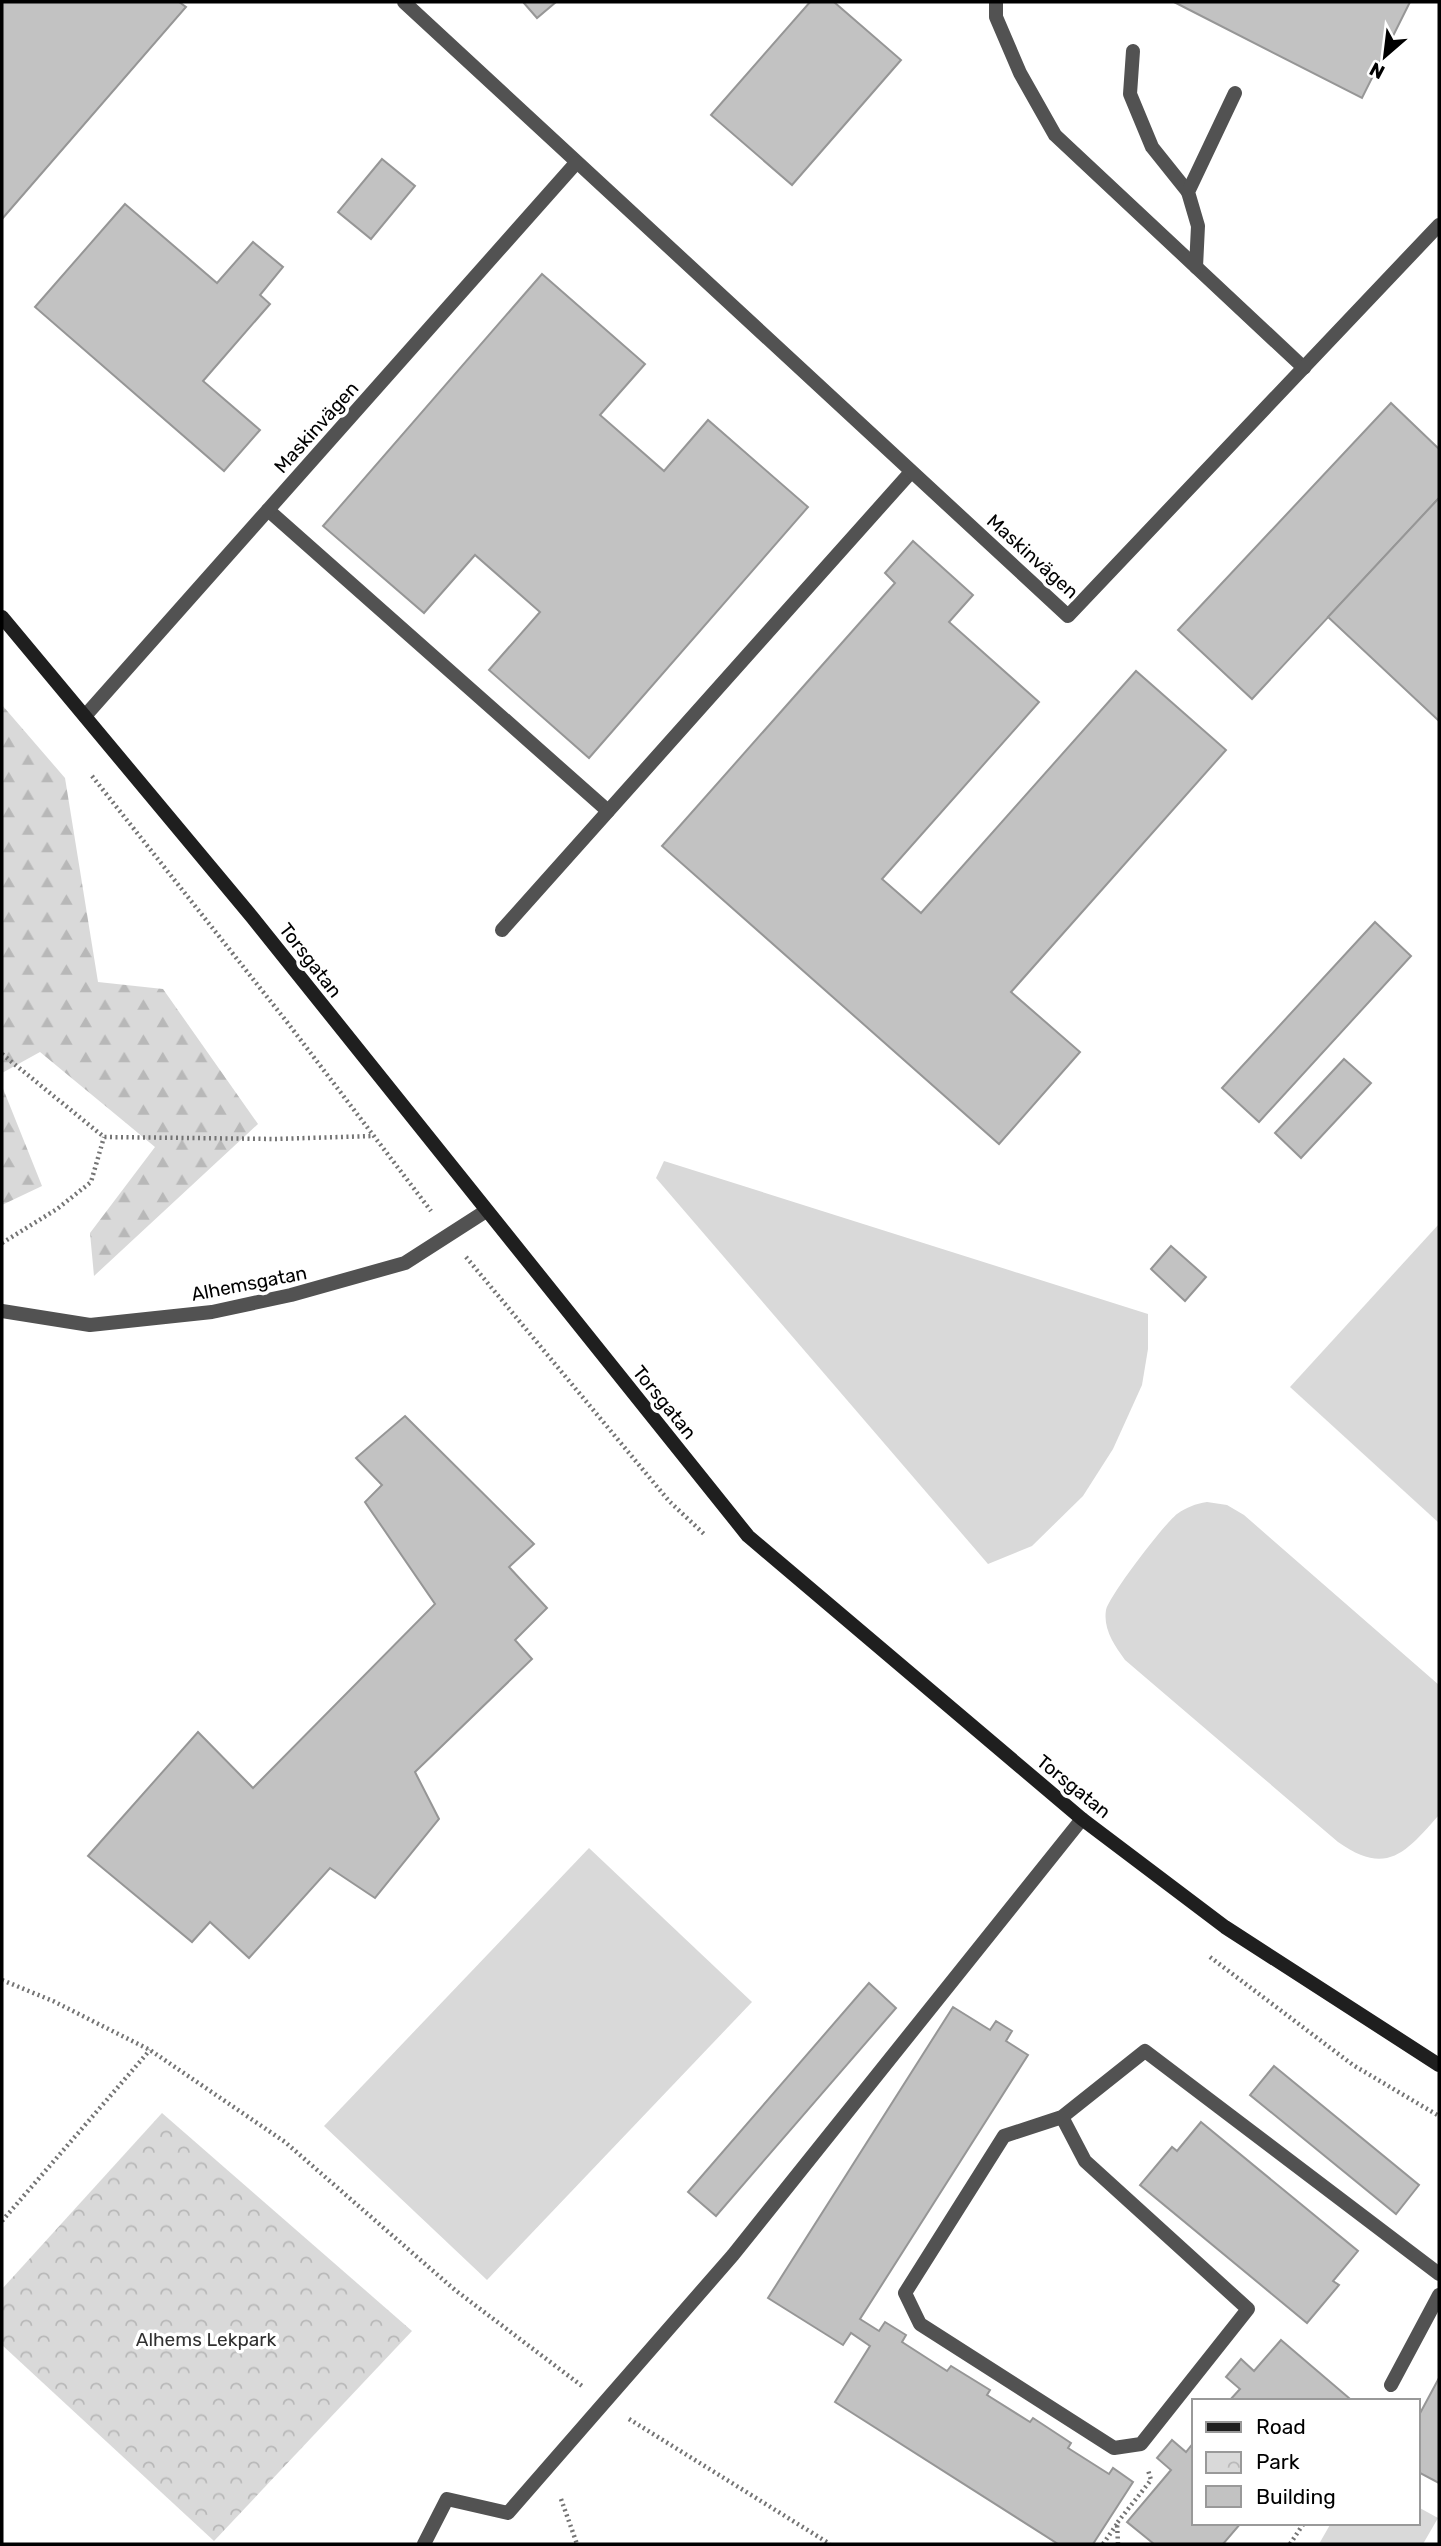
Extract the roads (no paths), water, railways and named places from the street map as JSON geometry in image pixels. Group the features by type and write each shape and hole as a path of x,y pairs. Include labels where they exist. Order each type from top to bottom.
{"main road":[{"name":"Torsgatan","path":"2,617 252,917 748,1536 1082,1819 1225,1927 1439,2065"}],"street":[{"name":"Maskinvägen","path":"404,2 1068,616 1439,225"},
{"path":"996,2 996,17 1020,73 1055,135 1304,368"},
{"path":"1133,51 1130,94 1152,147 1188,192 1198,226 1196,267"},
{"path":"1188,192 1235,93"},
{"name":"Maskinvägen","path":"85,716 576,163"},
{"path":"502,930 911,472"},
{"path":"268,510 608,811"},
{"name":"Alhemsgatan","path":"2,1311 90,1325 212,1312 315,1290 405,1263 486,1211"},
{"path":"424,2544 447,2499 508,2513 733,2255 1082,1819"},
{"path":"1062,2117 1085,2161 1248,2309 1141,2444 1114,2448 920,2324 905,2293 1004,2136 1062,2117 1145,2051 1439,2274"},
{"path":"1391,2385 1439,2295"}],"park label":[{"name":"Alhems Lekpark","path":"206,2339"}]}
